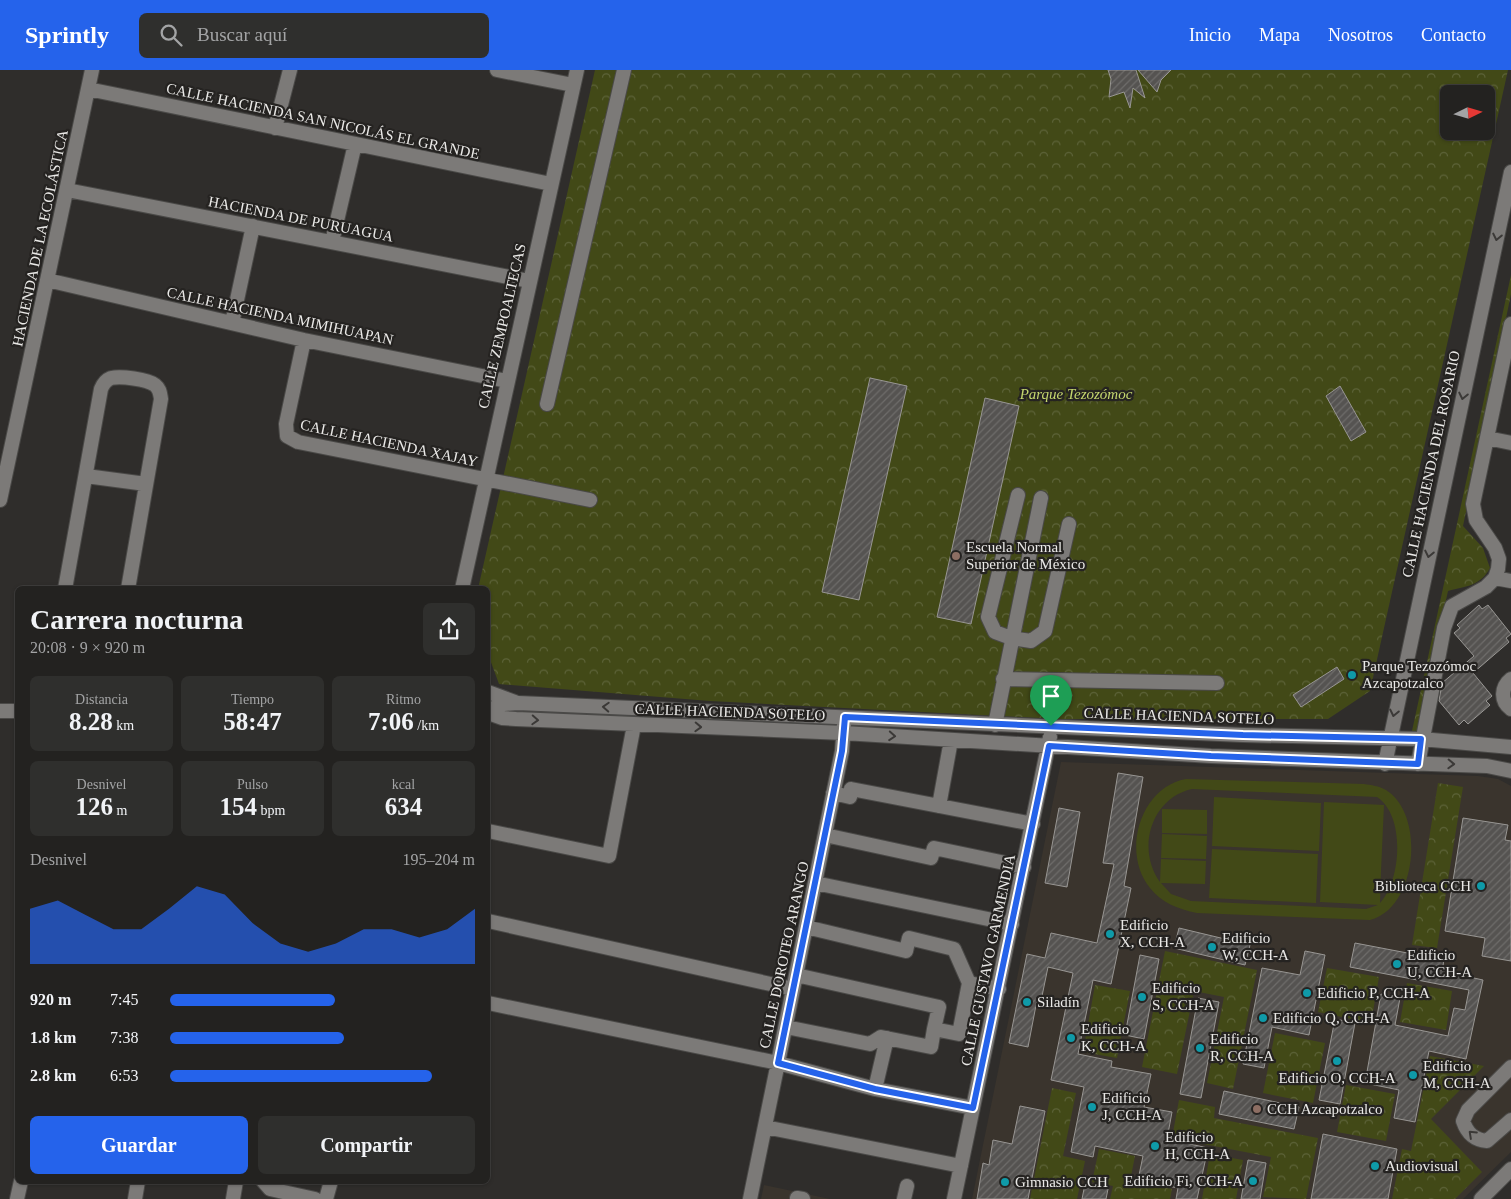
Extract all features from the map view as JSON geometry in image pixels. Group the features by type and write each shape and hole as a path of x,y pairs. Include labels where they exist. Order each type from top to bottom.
{"street":[{"name":"HACIENDA DE LA ECOLÁSTICA","path":"0,500 6,448 47,280 92,70"},
{"path":"275,128 290,70"},
{"path":"498,70 573,85"},
{"name":"CALLE ZEMPOALTECAS","path":"463,586 484,480 577,70"},
{"path":"547,404 624,70"},
{"name":"CALLE HACIENDA SAN NICOLÁS EL GRANDE","path":"88,89 551,184"},
{"path":"332,242 354,144"},
{"name":"CALLE HACIENDA DEL ROSARIO","path":"1385,764 1389,738 1511,172"},
{"name":"HACIENDA DE PURUAGUA","path":"67,190 529,281"},
{"path":"232,323 253,226"},
{"name":"CALLE HACIENDA MIMIHUAPAN","path":"47,280 304,340 507,381"},
{"path":"1418,764 1421,739 1444,628 1452,606 1486,588 1495,578 1505,560 1476,520 1473,504 1511,324"},
{"name":"CALLE HACIENDA XAJAY","path":"304,340 286,424 287,436 298,442 590,500"},
{"path":"66,586 101,389 104,382 110,378 149,382 156,386 160,392 129,586"},
{"path":"1487,438 1511,443"},
{"path":"86,476 146,484"},
{"path":"1018,495 988,617 995,632 1011,638 1031,641 1045,631 1070,524"},
{"path":"995,725 1011,638 1041,498"},
{"path":"1495,578 1511,581"},
{"path":"1003,679 1216,683"},
{"path":"1511,679 1506,683 1503,695 1504,702 1511,709"},
{"path":"490,693 518,703"},
{"name":"CALLE HACIENDA SOTELO","path":"490,710 504,704 518,703 1243,735 1421,739 1511,747"},
{"path":"0,711 15,711"},
{"name":"CALLE HACIENDA SOTELO","path":"490,712 502,718 844,733 1211,756 1385,764 1488,766 1511,771"},
{"name":"CALLE DOROTEO ARANGO","path":"750,1199 825,835 844,733 845,717"},
{"path":"490,831 609,856 634,725"},
{"name":"CALLE GUSTAVO GARMENDIA","path":"954,1199 1049,746 1051,726"},
{"path":"940,806 951,740"},
{"path":"833,793 850,796 851,789 1033,824"},
{"path":"825,835 931,858 934,848 1024,867"},
{"path":"815,883 1012,924"},
{"path":"490,921 795,982 939,1007 932,1047 881,1037 870,1044 786,1027"},
{"path":"806,927 906,951 909,938 954,949 969,983 958,1034 934,1029"},
{"path":"969,983 999,989"},
{"path":"490,1003 778,1063 875,1089 973,1108"},
{"path":"875,1089 887,1038"},
{"path":"1511,1067 1468,1110 1463,1121 1472,1136 1478,1140 1487,1141 1511,1120"},
{"path":"765,1127 961,1166"},
{"path":"1481,1199 1511,1169"},
{"path":"17,1199 20,1184"},
{"path":"135,1199 138,1184"},
{"path":"236,1184 236,1198"},
{"path":"266,1184 270,1188 315,1199"},
{"path":"326,1199 330,1184"}],"shaded area":[{"path":"1061,762 1478,776 1498,779 1511,786 1511,1152 1463,1199 972,1199"},
{"path":"764,1185 830,1199 761,1199"}],"green space":[{"name":"Parque Tezozómoc","path":"595,70 1508,70 1495,128 1495,85 1440,85 1440,140 1492,140 1370,691 1328,719 1058,719 710,701 499,684 490,659 490,586 479,586"},
{"path":"1511,275 1511,294 1463,526 1483,548 1490,568 1477,582 1448,591 1417,731 1412,731"},
{"path":"1186,779 1364,784 1386,790 1399,802 1407,819 1411,839 1411,860 1406,880 1398,898 1386,912 1370,920 1197,913 1183,910 1160,898 1150,888 1141,874 1137,857 1140,823 1147,808 1157,794 1170,785","holes":["1192,789 1377,797 1386,806 1393,818 1397,849 1396,865 1392,880 1387,893 1380,903 1384,805 1324,802 1320,902 1378,905 1366,909 1191,901 1171,894 1161,883 1205,884 1206,861 1161,859 1160,882 1153,869 1149,855 1149,840 1152,826 1166,803 1178,794"]},
{"path":"1438,783 1463,787 1437,948 1412,945"},
{"path":"1214,797 1321,803 1319,851 1212,846"},
{"path":"1162,809 1207,810 1207,834 1162,833"},
{"path":"1162,834 1207,836 1206,859 1161,858"},
{"path":"1212,849 1318,854 1316,903 1209,898"},
{"path":"1165,951 1257,970 1233,1089 1207,1083 1224,997 1194,991 1177,1074 1142,1067"},
{"path":"1327,968 1379,977 1371,1023 1318,1012"},
{"path":"1407,983 1452,991 1446,1030 1400,1022"},
{"path":"1095,985 1130,991 1117,1058 1083,1052"},
{"path":"1275,1033 1325,1043 1313,1103 1263,1093"},
{"path":"1430,1056 1484,1066 1431,1119 1482,1172 1455,1199 1392,1199 1402,1149 1411,1151"},
{"path":"1346,1085 1395,1094 1386,1141 1337,1132"},
{"path":"1052,1088 1076,1093 1063,1156 1085,1161 1077,1199 1030,1199"},
{"path":"1179,1100 1215,1107 1214,1118 1318,1138 1306,1199 1263,1197 1271,1157 1172,1138"},
{"path":"1099,1149 1135,1156 1130,1181 1172,1189 1170,1199 1110,1199 1113,1186 1092,1182"},
{"path":"1210,1154 1243,1160 1236,1199 1202,1199"}],"building":[{"path":"1108,70 1136,70 1145,98 1133,88 1130,108 1124,92 1109,97 1111,79"},
{"path":"1138,70 1171,70 1161,80 1157,92"},
{"path":"870,378 907,386 859,600 822,592"},
{"path":"1340,386 1366,432 1351,441 1326,396"},
{"path":"985,398 1019,406 971,624 937,617"},
{"path":"1479,605 1482,609 1488,605 1511,634 1506,638 1509,642 1473,673 1492,696 1486,701 1490,705 1468,724 1464,720 1459,725 1439,701 1442,683 1474,656 1454,633 1460,628 1457,625"},
{"path":"1337,667 1344,679 1301,707 1293,695"},
{"path":"1118,773 1143,777 1124,886 1131,888 1111,984 1093,980 1078,1054 1112,1061 1111,1067 1151,1074 1144,1107 1172,1112 1167,1139 1208,1148 1197,1199 1176,1199 1178,1188 1138,1180 1143,1156 1095,1146 1093,1157 1071,1152 1084,1087 1051,1080 1073,973 1048,967 1041,1001 1037,1000 1028,1047 1009,1043 1027,954 1045,958 1051,933 1097,943 1114,864 1103,863"},
{"path":"1059,808 1080,812 1067,887 1045,883"},
{"name":"Biblioteca CCH","path":"1463,818 1508,825 1505,840 1511,841 1511,961 1482,956 1485,938 1445,931"},
{"name":"Edificio W, CCH-A","path":"1179,928 1250,945 1245,965 1174,948"},
{"path":"1355,943 1444,960 1442,971 1483,980 1466,1059 1429,1051 1415,1122 1394,1118 1399,1090 1365,1083 1381,994 1400,998 1395,1025 1448,1036 1454,1008 1465,1010 1469,990 1350,967"},
{"path":"1305,951 1325,955 1309,1035 1272,1027 1264,1068 1243,1064 1262,968 1300,975"},
{"name":"Edificio S, CCH-A","path":"1140,955 1159,959 1144,1039 1125,1035"},
{"name":"Edificio R, CCH-A","path":"1198,998 1219,1002 1201,1098 1180,1094"},
{"name":"Edificio O, CCH-A","path":"1335,1019 1355,1023 1340,1104 1319,1100"},
{"path":"1224,1091 1299,1107 1294,1129 1219,1114"},
{"name":"Gimnasio CCH","path":"1020,1106 1045,1111 1028,1199 977,1199 983,1163 989,1165 993,1140 1012,1144"},
{"name":"Audiovisual","path":"1323,1134 1397,1149 1388,1199 1311,1199"},
{"name":"Edificio Fi, CCH-A","path":"1248,1160 1266,1163 1260,1199 1241,1199"},
{"path":"1085,1184 1108,1189 1106,1199 1082,1199"}],"place":[{"name":"Escuela Normal Superior de México","path":"956,556"},
{"name":"Parque Tezozómoc Azcapotzalco","path":"1352,675"},
{"name":"Biblioteca CCH","path":"1481,886"},
{"name":"Edificio X, CCH-A","path":"1110,934"},
{"name":"Edificio W, CCH-A","path":"1212,947"},
{"name":"Edificio U, CCH-A","path":"1397,964"},
{"name":"Edificio P, CCH-A","path":"1307,993"},
{"name":"Edificio S, CCH-A","path":"1142,997"},
{"name":"Siladín","path":"1027,1002"},
{"name":"Edificio Q, CCH-A","path":"1263,1018"},
{"name":"Edificio K, CCH-A","path":"1071,1038"},
{"name":"Edificio R, CCH-A","path":"1200,1048"},
{"name":"Edificio O, CCH-A","path":"1337,1061"},
{"name":"Edificio M, CCH-A","path":"1413,1075"},
{"name":"Edificio J, CCH-A","path":"1092,1107"},
{"name":"CCH Azcapotzalco","path":"1257,1109"},
{"name":"Edificio H, CCH-A","path":"1155,1146"},
{"name":"Audiovisual","path":"1375,1166"},
{"name":"Edificio Fi, CCH-A","path":"1253,1181"},
{"name":"Gimnasio CCH","path":"1005,1182"}],"route":[{"path":"845,717 1051,726 1243,735 1421,739 1418,764 1211,756 1049,746 973,1108 875,1089 778,1063 842,751 845,717"}]}
